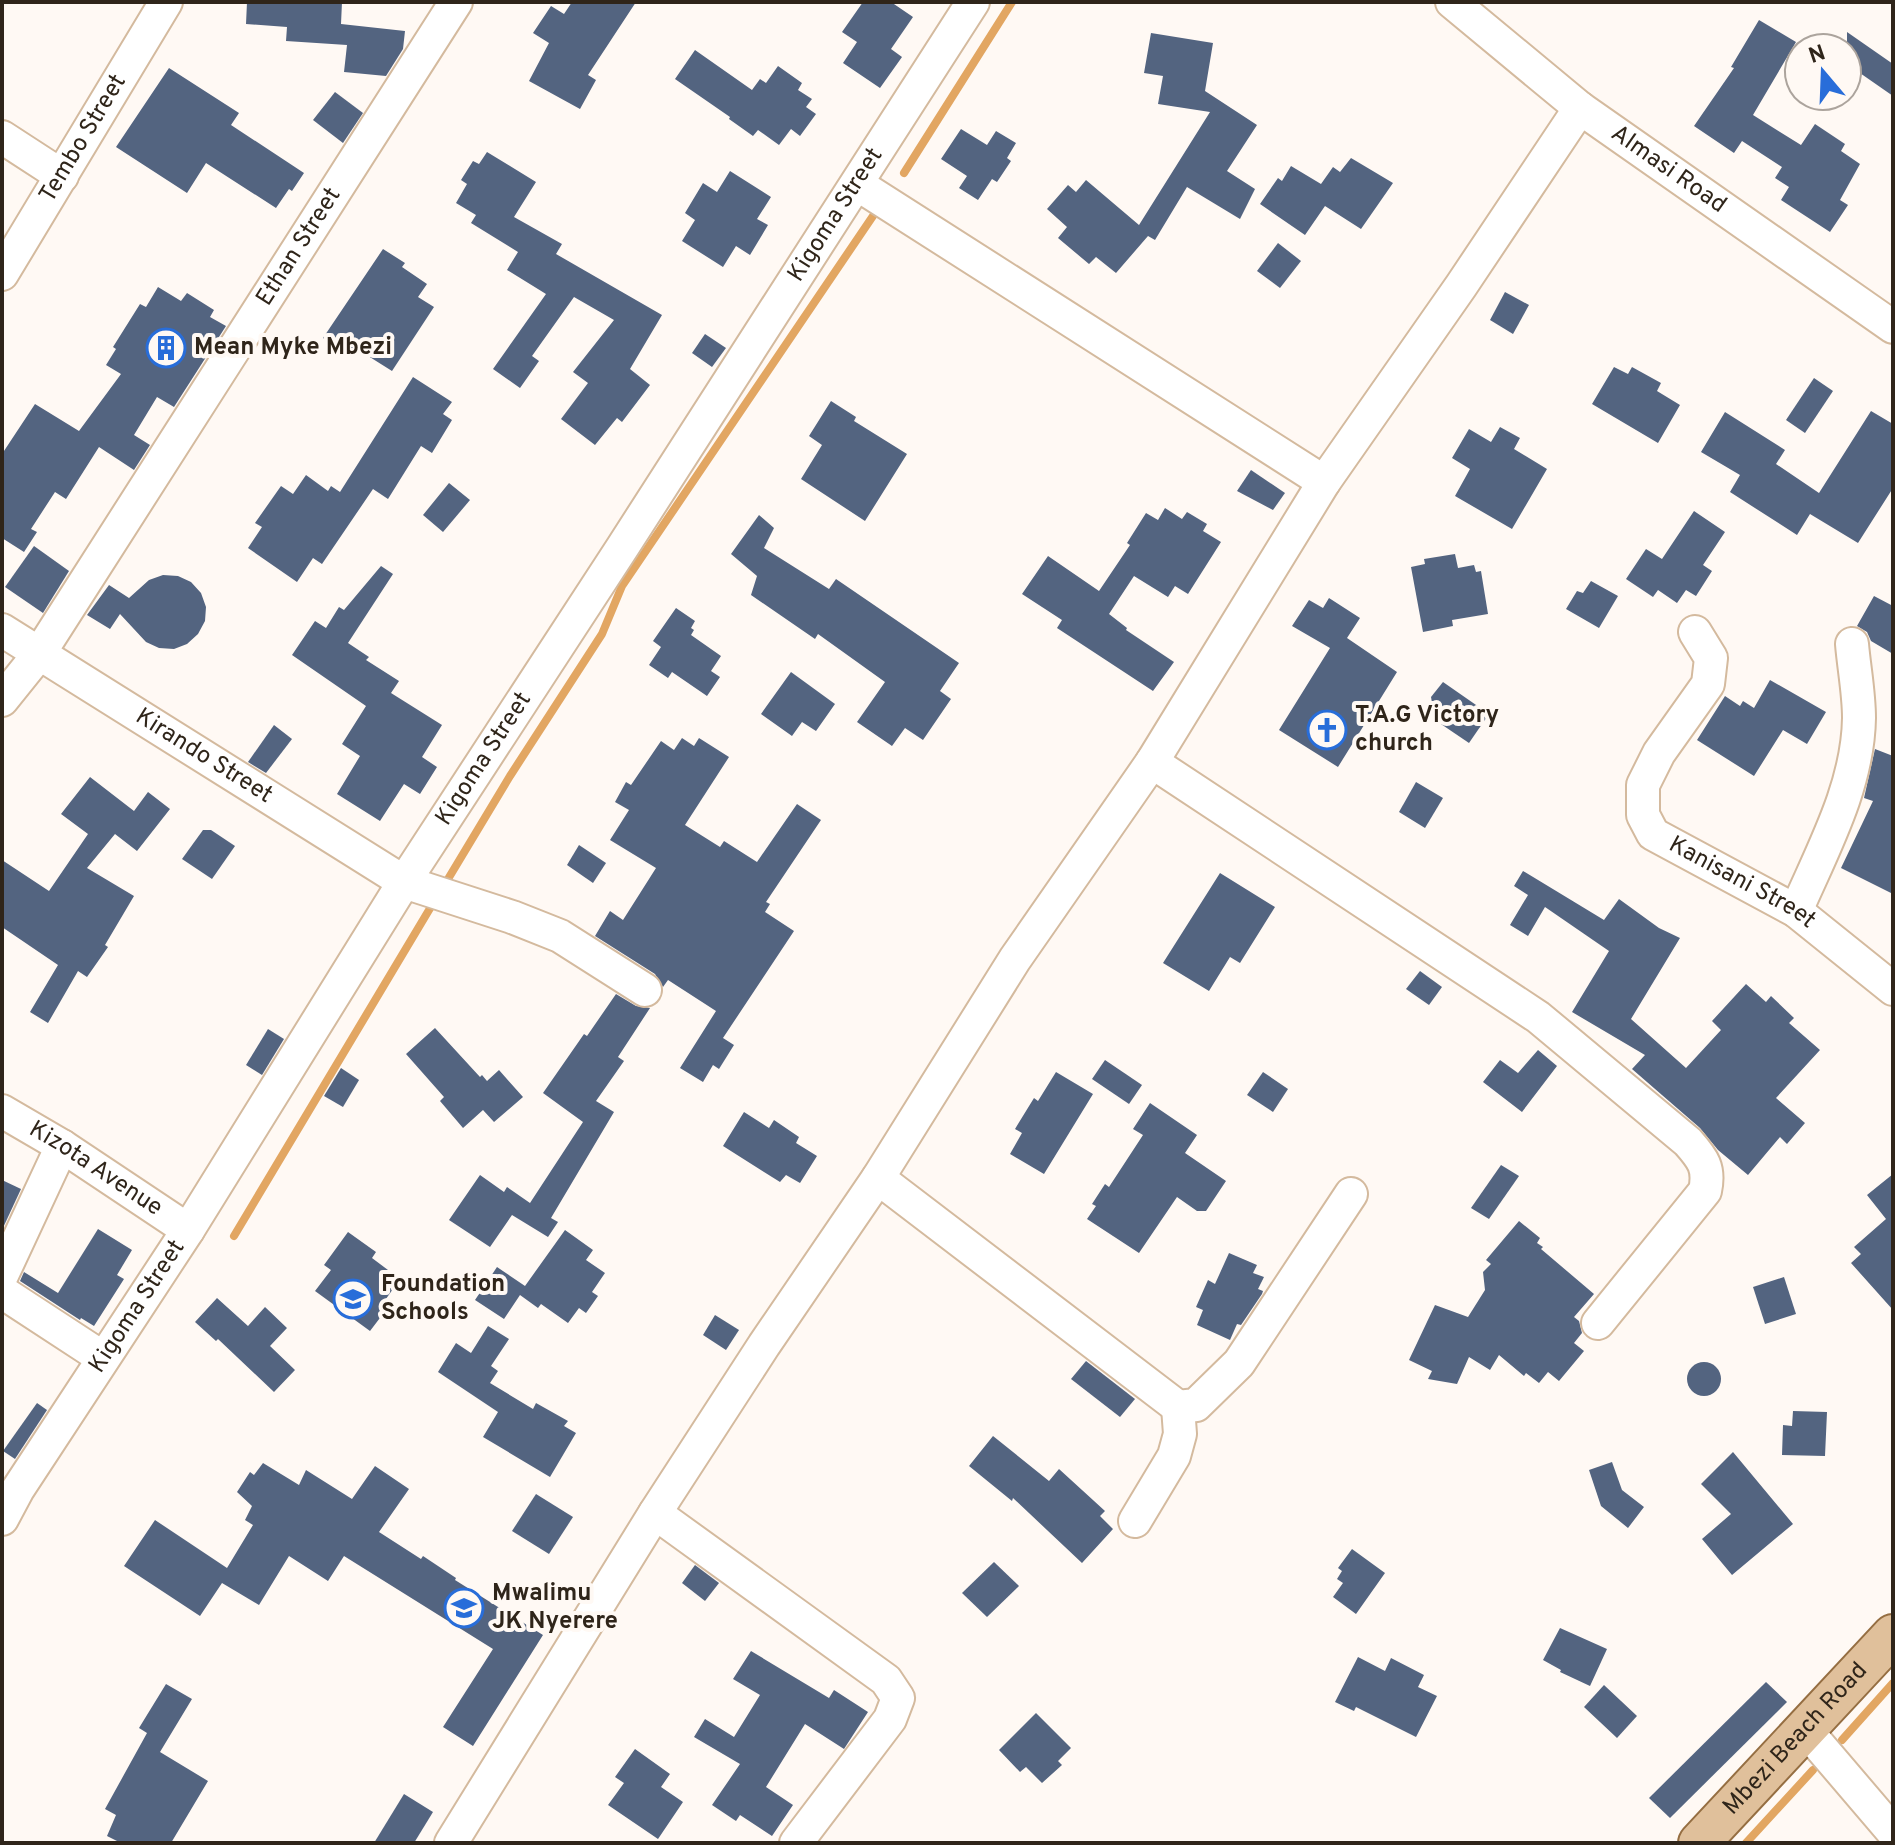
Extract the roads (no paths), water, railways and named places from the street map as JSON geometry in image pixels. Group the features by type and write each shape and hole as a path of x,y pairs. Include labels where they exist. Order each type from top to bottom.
{"main road":[{"name":"Mbezi Beach Road","path":"1699,1843 1893,1635"}],"street":[{"name":"Tembo Street","path":"2,274 166,2"},
{"name":"Ethan Street","path":"2,700 39,654 456,2"},
{"name":"Kigoma Street","path":"2,1519 18,1489 188,1230 404,882 973,2"},
{"name":"Almasi Road","path":"1452,2 1580,108 1893,327"},
{"path":"451,1843 655,1513 878,1178 1015,959 1152,762 1324,482 1580,108"},
{"path":"2,137 62,176"},
{"path":"857,184 1324,482"},
{"name":"Kirando Street","path":"2,630 404,882 560,936 645,990"},
{"name":"Kanisani Street","path":"1695,632 1711,658 1708,684 1659,753 1643,785 1643,815 1653,834 1796,911 1893,989"},
{"path":"1796,911 1839,812 1852,773 1859,719 1852,644"},
{"path":"1152,762 1538,1017 1688,1142 1703,1160 1709,1174 1705,1191 1598,1323"},
{"name":"Kizota Avenue","path":"2,1111 62,1146 188,1230"},
{"path":"2,1275 62,1146"},
{"path":"878,1178 1178,1407 1196,1405 1239,1363 1351,1194"},
{"path":"2,1292 103,1358"},
{"path":"1135,1521 1174,1456 1180,1434 1178,1407"},
{"path":"655,1513 886,1680 898,1698 890,1719 796,1843"},
{"path":"1805,1729 1893,1832"}],"waterway":[{"path":"904,173 1012,2"},
{"path":"442,889 510,776 602,634 622,586 875,213"},
{"path":"234,1236 435,900"},
{"path":"1842,1740 1893,1683"},
{"path":"1746,1843 1813,1770"}],"place":[{"name":"Mean Myke Mbezi","path":"166,348"},
{"name":"T.A.G Victory church","path":"1327,730"},
{"name":"Foundation Schools","path":"353,1299"},
{"name":"Mwalimu JK Nyerere","path":"464,1608"}]}
